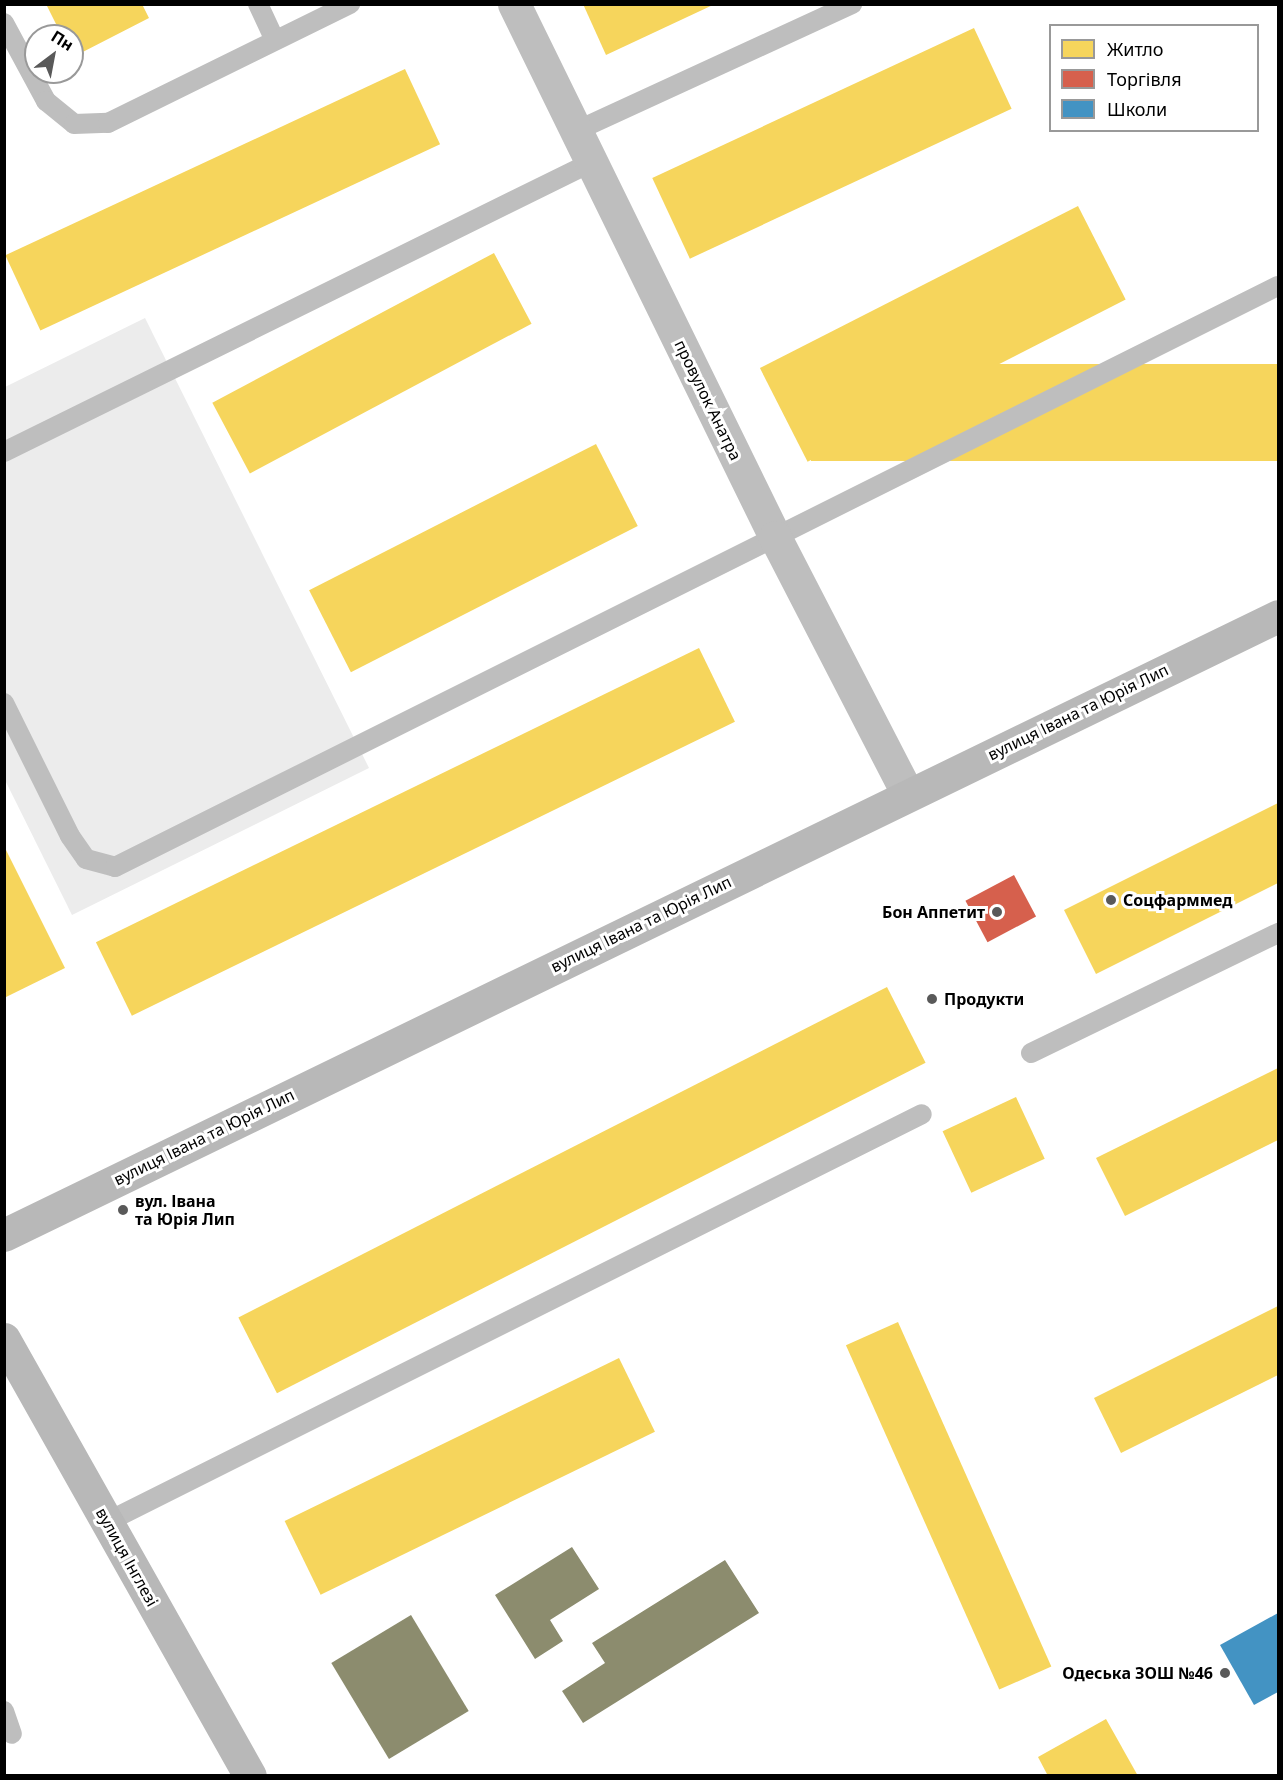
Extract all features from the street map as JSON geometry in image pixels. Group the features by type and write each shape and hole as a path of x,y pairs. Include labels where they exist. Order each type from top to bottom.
{"street":[{"name":"провулок Анатра","path":"514,4 775,537 908,794"},
{"name":"вулиця Івана та Юрія Лип","path":"4,1235 1278,616"},
{"name":"вулиця Інглезі","path":"4,1339 250,1776"}],"lane":[{"path":"258,4 274,38"},
{"path":"4,23 46,101 74,124 108,123 274,38 350,4"},
{"path":"576,131 852,4"},
{"path":"4,452 592,162"},
{"path":"4,703 70,836 86,859 114,867 1278,286"},
{"path":"1031,1053 1278,933"},
{"path":"107,1522 922,1114"},
{"path":"4,1711 12,1734"}],"shaded area":[{"path":"145,318 369,768 72,915 5,780 5,387"}],"building: Житло":[{"path":"46,4 142,4 149,18 84,51 84,24 56,24"},
{"path":"583,4 715,4 606,55"},
{"path":"974,28 1012,109 690,259 652,178"},
{"path":"405,69 440,144 40,331 5,255"},
{"path":"1078,206 1126,300 808,462 760,368"},
{"path":"494,253 532,324 250,473 212,403"},
{"path":"811,364 1278,364 1278,461 811,461"},
{"path":"596,444 638,526 351,672 309,590"},
{"path":"699,648 735,722 132,1016 96,942"},
{"path":"1278,803 1278,883 1096,974 1064,910"},
{"path":"4,846 65,968 4,998"},
{"path":"887,987 926,1063 277,1393 238,1318"},
{"path":"1278,1068 1278,1140 1125,1216 1096,1158"},
{"path":"1016,1097 1045,1159 971,1193 943,1131"},
{"path":"1278,1306 1278,1375 1121,1453 1094,1398"},
{"path":"898,1322 1051,1666 999,1690 846,1345"},
{"path":"619,1358 655,1432 321,1595 285,1521"},
{"path":"1106,1719 1138,1776 1048,1776 1038,1757"}],"building: Торгівля":[{"path":"1014,875 1036,916 988,942 965,901"}],"building: Школи":[{"path":"1278,1613 1278,1692 1254,1705 1220,1645"}],"building: Промзона":[{"path":"572,1547 599,1589 550,1620 563,1641 535,1659 495,1595"},
{"path":"725,1560 759,1613 583,1723 562,1691 605,1663 592,1643"},
{"path":"411,1615 469,1711 389,1759 331,1663"}],"place":[{"name":"Соцфарммед","path":"1111,900"},
{"name":"Бон Аппетит","path":"997,912"},
{"name":"Продукти","path":"932,999"},
{"name":"вул. Івана та Юрія Лип","path":"123,1210"},
{"name":"Одеська ЗОШ №46","path":"1225,1673"}]}
